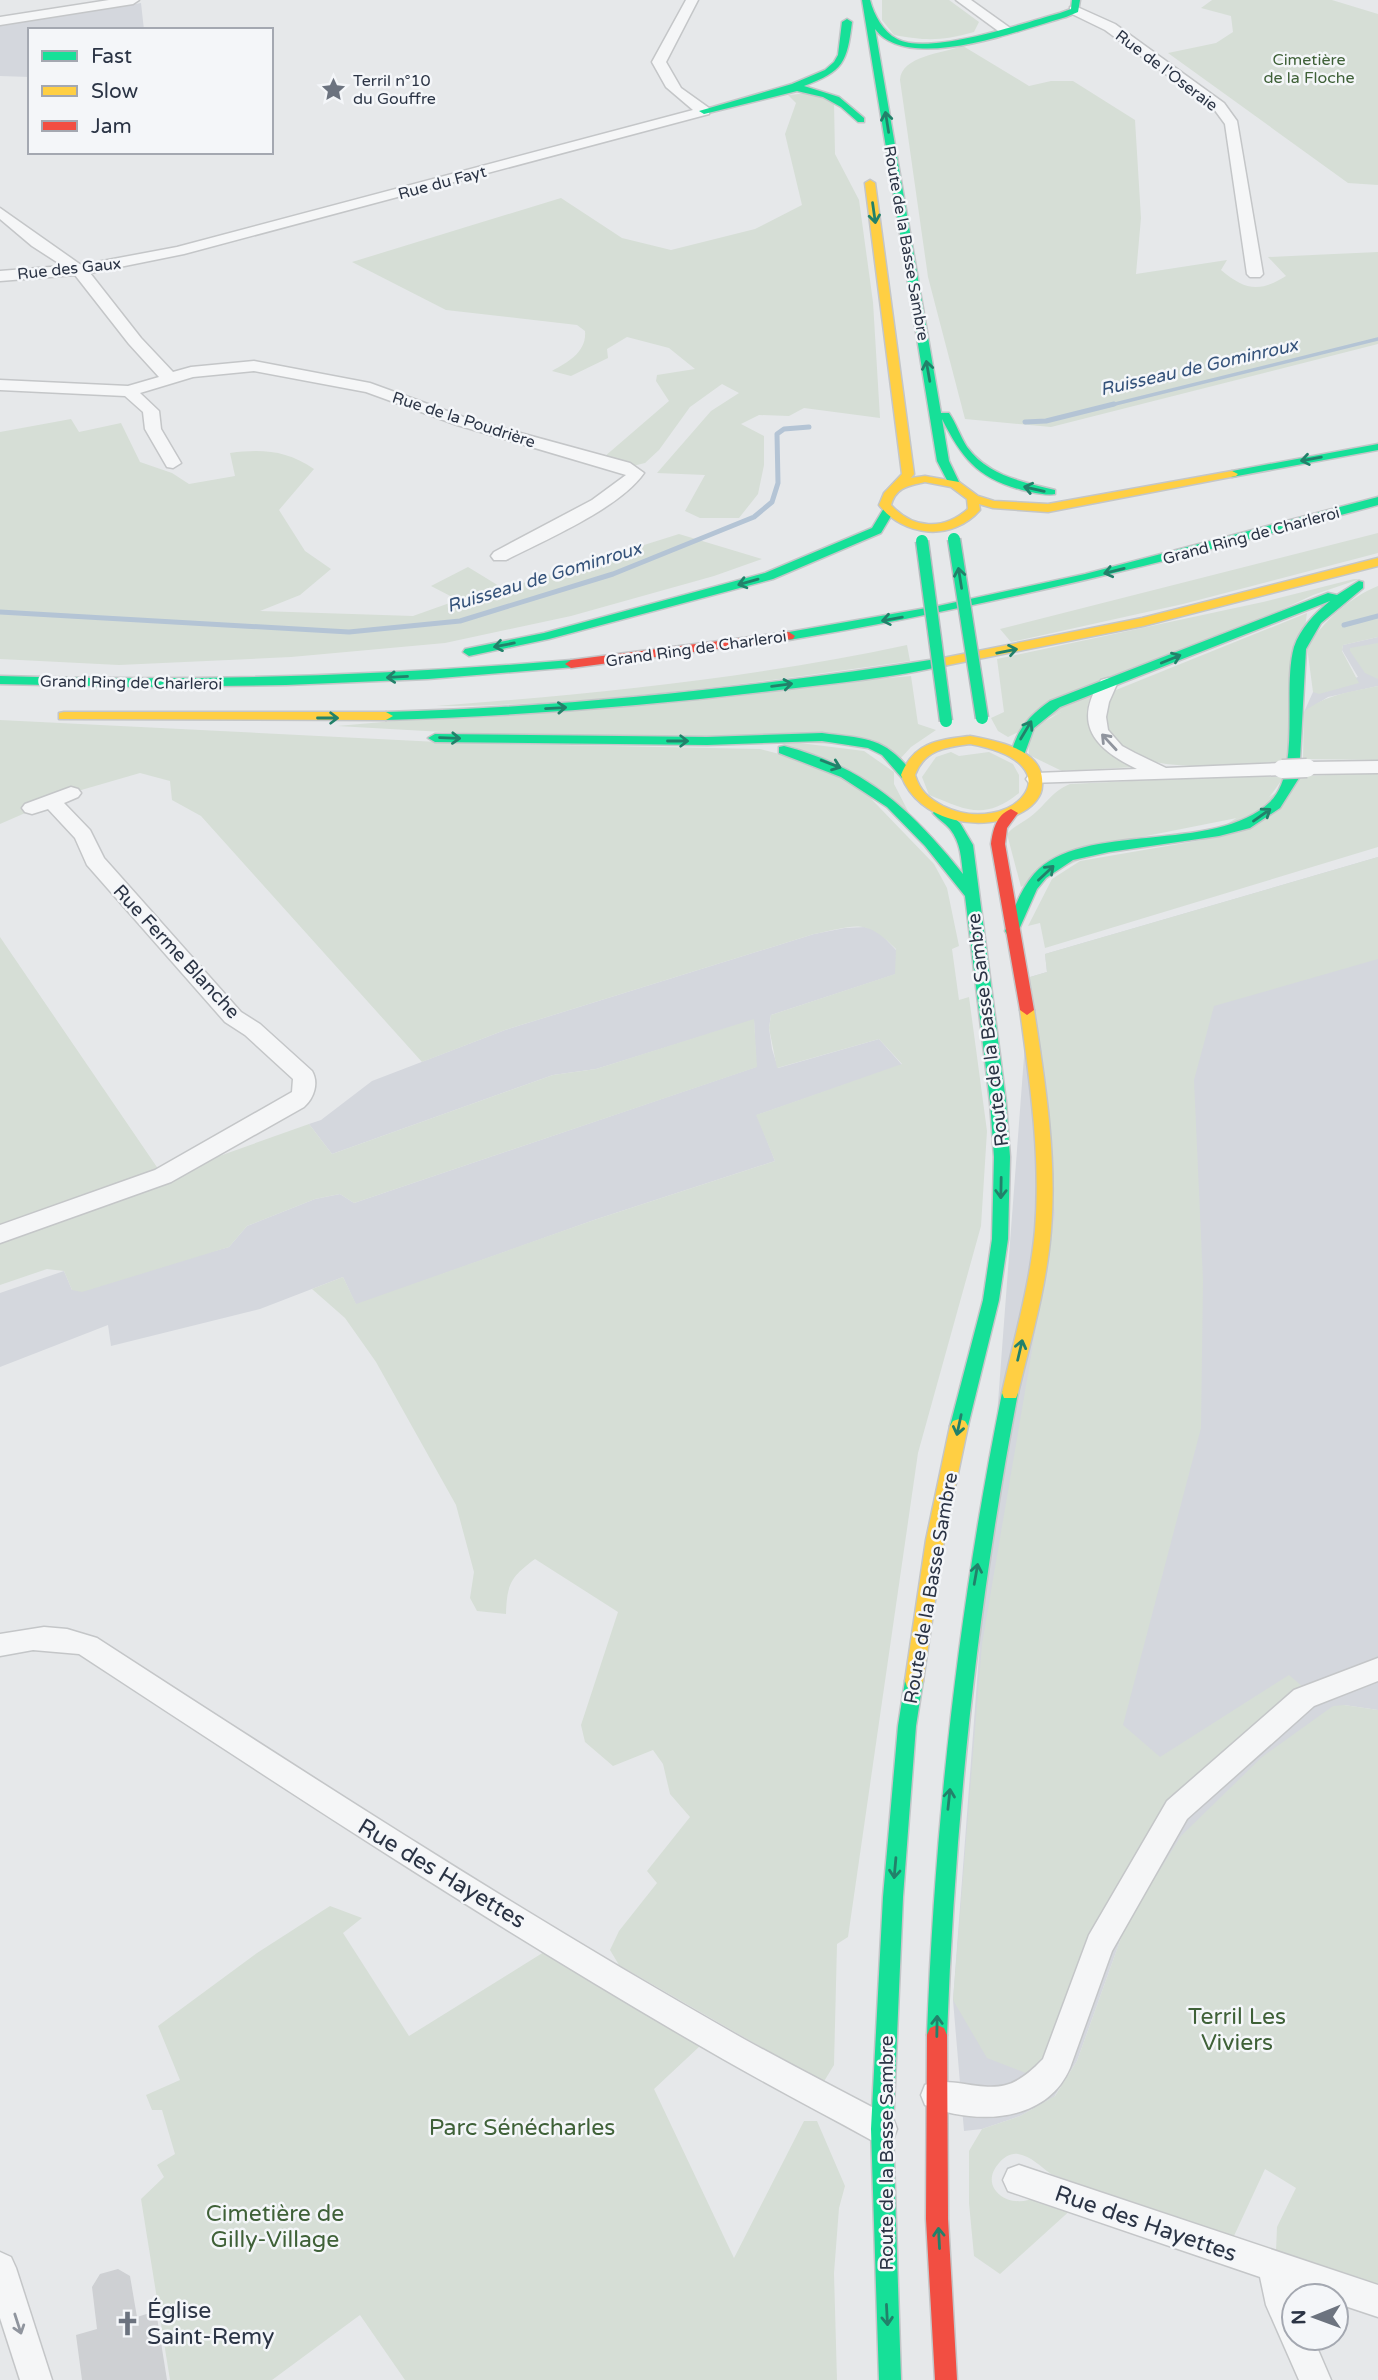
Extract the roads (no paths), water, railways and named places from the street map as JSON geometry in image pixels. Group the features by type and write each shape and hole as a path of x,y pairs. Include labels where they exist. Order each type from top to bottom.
{"main road":[{"path":"867,3 881,32 893,40 936,46 962,42"},
{"name":"Route de la Basse Sambre","path":"867,3 943,461 954,484"},
{"path":"881,83 888,79 888,74 898,64 962,42 1051,19 1075,5"},
{"path":"704,111 818,77 837,66 842,55 846,16 854,71"},
{"path":"783,88 832,94 843,100 862,127 858,96"},
{"name":"Route de la Basse Sambre","path":"869,172 908,474 886,498 888,511"},
{"path":"934,400 952,425 960,445 969,457 990,472 1019,485 1042,491 1101,497"},
{"path":"887,441 898,405"},
{"path":"901,484 921,479 954,484 973,498 1025,508 1048,508 1378,447"},
{"path":"1181,555 1214,537 1337,496"},
{"path":"973,498 974,510 956,532 982,718 988,733 1002,747"},
{"name":"Grand Ring de Charleroi","path":"0,680 178,684 317,682 447,675 709,648 944,610 1181,555 1378,501"},
{"path":"448,656 545,636 769,576 813,560 877,530 888,511 908,524 922,541 946,721 939,744"},
{"path":"813,560 851,522"},
{"path":"908,524 956,532"},
{"path":"55,710 360,718 582,707 734,691 1004,652 1378,562"},
{"path":"1018,755 1021,733 1036,716 1055,704 1378,578"},
{"path":"1012,931 1031,888 1047,870 1069,857 1110,848 1219,832 1245,825 1275,805 1292,778 1300,649 1304,635 1325,609 1359,585"},
{"path":"923,635 988,621"},
{"path":"178,684 222,675 275,673 424,659"},
{"name":"Grand Ring de Charleroi","path":"55,710 356,700"},
{"path":"55,710 331,732"},
{"path":"424,737 741,741 822,737 871,744 887,752 907,775 915,797 940,813 976,820 1011,813 1025,805 1033,794 1036,779 1027,763 1018,755 1002,747 970,740 939,744 914,760 907,775"},
{"path":"741,741 832,764 856,774 876,788 923,833 971,894"},
{"name":"Route de la Basse Sambre","path":"890,2380 882,2129 893,1897 907,1726 935,1540 963,1409 991,1300 1000,1239 1002,1157 998,1102 965,845 955,826 940,813"},
{"name":"Route de la Basse Sambre","path":"946,2380 936,2095 942,1892 965,1653 989,1501 1034,1287 1044,1210 1037,1084 998,844 1000,828 1011,813"}],"street":[{"path":"0,21 133,0"},
{"path":"692,0 660,62 672,88 704,111"},
{"path":"962,0 1006,30"},
{"name":"Rue de l'Oseraie","path":"1075,5 1219,106 1233,124 1255,274"},
{"name":"Rue du Fayt","path":"179,251 704,111"},
{"path":"0,212 37,243 79,270 135,341 170,379"},
{"name":"Rue des Gaux","path":"0,275 79,270 179,251"},
{"name":"Rue de la Poudrière","path":"0,385 129,391 191,372 239,366 319,376 370,388 463,422 624,467 636,473 633,482 592,508 500,556"},
{"path":"129,391 151,411 153,429 173,463"},
{"path":"1108,684 1095,715 1097,727 1123,755 1165,773"},
{"path":"1036,779 1378,767"},
{"name":"Rue Ferme Blanche","path":"0,1234 163,1176 303,1096 303,1076 286,1063 250,1026 233,1017 94,860 91,846 51,801"},
{"name":"Rue des Hayettes","path":"0,1645 58,1638 88,1646 363,1825 588,1963 712,2036 882,2129"},
{"path":"936,2095 1006,2103 1027,2096 1044,2081 1055,2068 1099,1945 1177,1810 1304,1698 1378,1669"},
{"name":"Rue des Hayettes","path":"1019,2180 1378,2301"},
{"path":"1274,2266 1280,2295"},
{"path":"0,2268 36,2380"},
{"path":"1303,2352 1315,2380"}],"waterway":[{"name":"Ruisseau de Gominroux","path":"1107,406 1378,339"},
{"name":"Ruisseau de Gominroux","path":"1025,422 1046,421 1114,404"},
{"name":"Ruisseau de Gominroux","path":"0,612 349,632 460,621 613,574 754,517 772,502 778,483 777,434 784,429 809,427"},
{"path":"1344,625 1378,616"}],"place":[{"name":"Terril n°10 du Gouffre","path":"333,89"},
{"name":"Église Saint-Remy","path":"127,2323"}],"park label":[{"name":"Cimetière de la Floche","path":"1309,68"},
{"name":"Terril Les Viviers","path":"1237,2029"},
{"name":"Parc Sénécharles","path":"522,2127"},
{"name":"Cimetière de Gilly-Village","path":"275,2226"}]}
